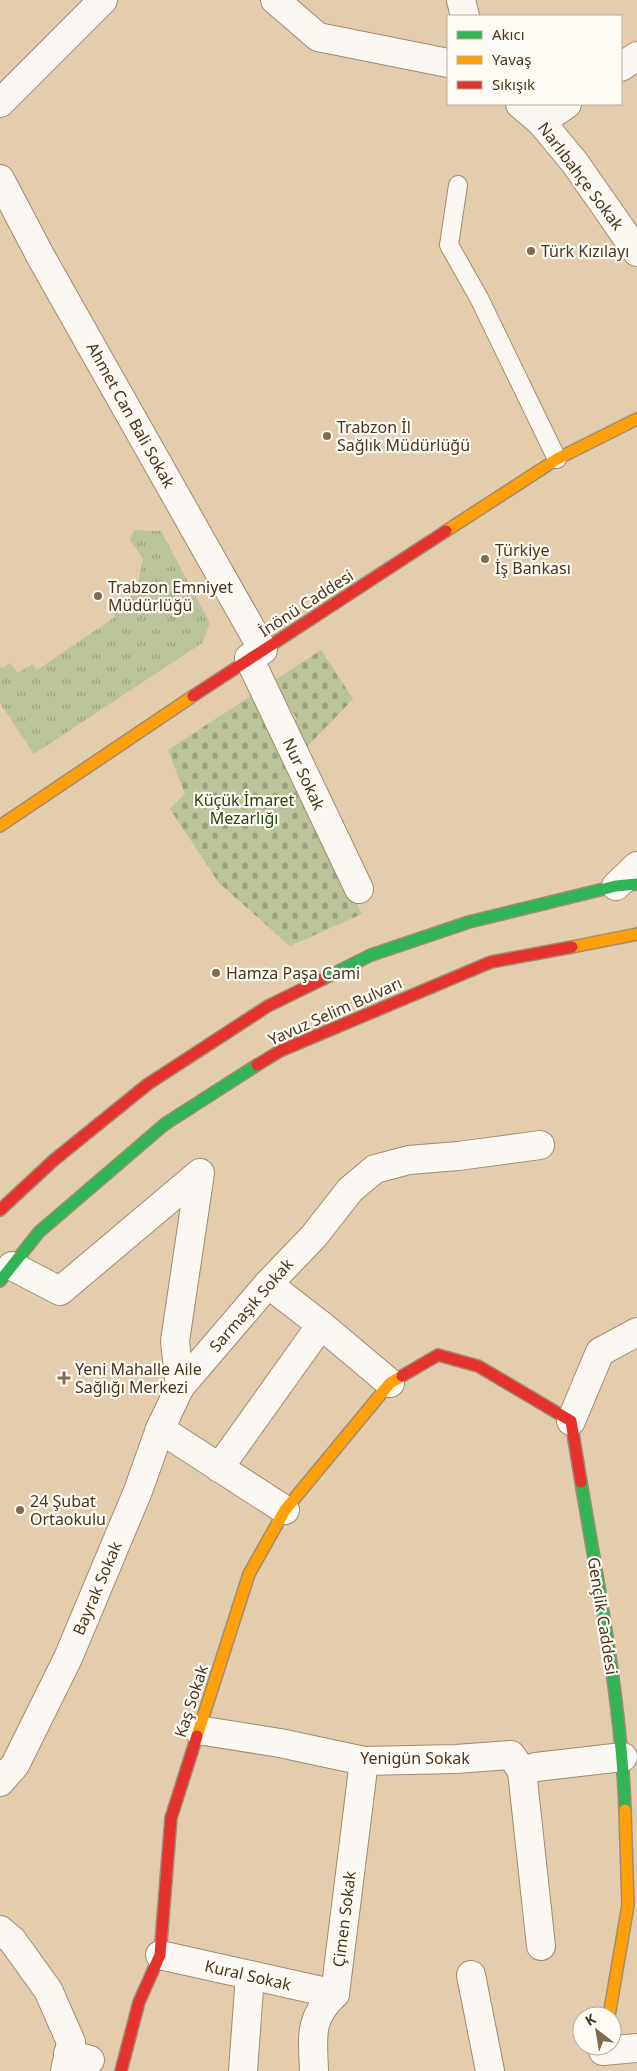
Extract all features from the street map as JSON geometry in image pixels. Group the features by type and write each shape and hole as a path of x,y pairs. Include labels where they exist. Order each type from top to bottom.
{"street":[{"path":"0,103 104,0"},
{"path":"275,0 318,37 447,63"},
{"path":"460,0 465,15"},
{"path":"622,66 637,56"},
{"name":"Narlıbahçe Sokak","path":"521,105 541,122 575,163 637,252"},
{"path":"541,122 566,105"},
{"name":"Ahmet Can Bali Sokak","path":"0,179 256,654"},
{"name":"İnönü Caddesi","path":"0,826 256,654 557,459 637,419"},
{"name":"Nur Sokak","path":"256,654 359,889"},
{"path":"626,885 637,866"},
{"name":"Yavuz Selim Bulvarı","path":"2,1205 148,1084 268,1006 371,956 469,922 626,885"},
{"name":"Yavuz Selim Bulvarı","path":"6,1274 39,1232 165,1124 280,1051 490,962 637,934"},
{"name":"Sarmaşık Sokak","path":"180,1387 268,1284 314,1236 350,1190 375,1169 409,1160 458,1156 540,1145"},
{"path":"6,1274 60,1291 200,1173 175,1341 180,1387"},
{"path":"268,1284 321,1325 390,1383 438,1355 478,1366 571,1421 600,1352 637,1332"},
{"path":"219,1468 321,1325"},
{"name":"Kaş Sokak","path":"93,2065 139,2002 160,1955 171,1818 249,1574 285,1510 390,1383"},
{"name":"Bayrak Sokak","path":"0,1782 14,1765 68,1658 138,1491 160,1429 180,1387"},
{"name":"Gençlik Caddesi","path":"571,1421 610,1658 623,1756 632,1904 611,2006"},
{"path":"160,1429 285,1510"},
{"name":"Yenigün Sokak","path":"198,1730 280,1743 364,1761 456,1759 511,1755 522,1772"},
{"path":"541,1946 522,1772 536,1767 623,1756"},
{"name":"Çimen Sokak","path":"335,1994 364,1761"},
{"path":"0,1908 6,1935 48,1990 71,2042 93,2065"},
{"name":"Kural Sokak","path":"160,1955 335,1994"},
{"path":"471,1975 490,2071"},
{"path":"243,2071 250,1976"},
{"path":"314,2071 312,2031 322,2006 335,1994"},
{"path":"622,2052 637,2048"}],"lane":[{"path":"458,185 449,245 479,298 557,459"}],"green space":[{"path":"134,530 161,531 210,623 202,643 34,754 0,703 0,666 2,668 10,663 18,673 32,664 37,670 115,617 111,606 117,605 136,593 143,559 130,540"},
{"name":"Küçük İmaret Mezarlığı","path":"321,650 353,699 301,753 289,727 297,719 278,690 300,782 362,914 290,946 219,883 170,809 185,794 168,750"}],"traffic: fast":[{"path":"323,979 371,955 469,922 616,886 637,884"},
{"path":"0,1281 39,1232 165,1124 257,1065"},
{"path":"581,1482 614,1686 623,1768 625,1810"}],"traffic: slow":[{"path":"446,531 557,459 637,419"},
{"path":"0,826 193,696"},
{"path":"572,947 637,934"},
{"path":"197,1736 249,1574 285,1510 390,1383 402,1376"},
{"path":"611,2006 628,1905 625,1810"}],"traffic: jam":[{"path":"193,696 446,531"},
{"path":"257,1065 280,1051 491,962 572,947"},
{"path":"0,1210 54,1160 148,1084 268,1006 323,979"},
{"path":"402,1376 438,1355 478,1366 571,1421 581,1482"},
{"path":"121,2071 139,2002 160,1955 171,1818 197,1736"}],"place":[{"name":"Türk Kızılayı","path":"531,251"},
{"name":"Trabzon İl Sağlık Müdürlüğü","path":"327,436"},
{"name":"Türkiye İş Bankası","path":"485,559"},
{"name":"Trabzon Emniyet Müdürlüğü","path":"98,596"},
{"name":"Hamza Paşa Cami","path":"216,973"},
{"name":"Yeni Mahalle Aile Sağlığı Merkezi","path":"64,1378"},
{"name":"24 Şubat Ortaokulu","path":"20,1510"}]}
